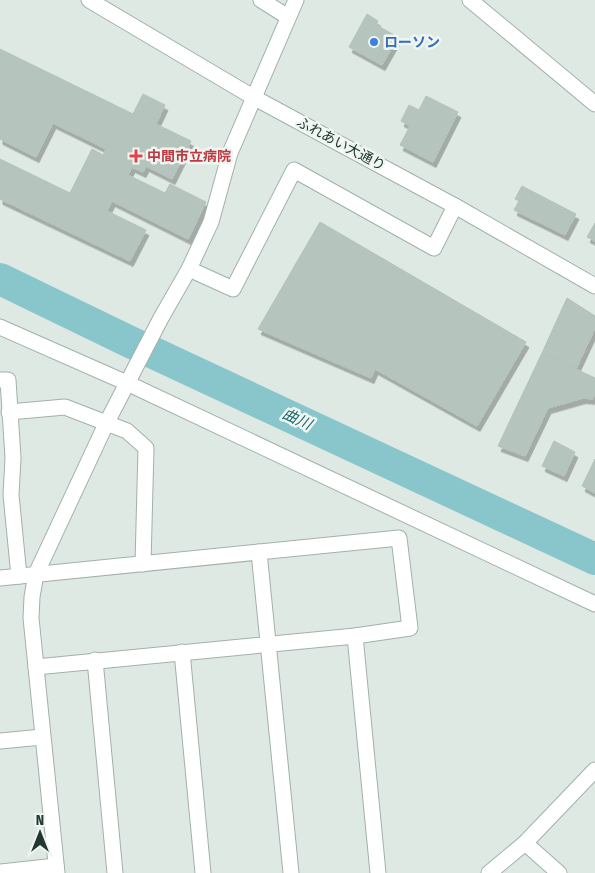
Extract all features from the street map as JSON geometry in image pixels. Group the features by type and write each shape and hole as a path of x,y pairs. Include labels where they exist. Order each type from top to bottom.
{"street":[{"name":"ふれあい大通り","path":"89,0 253,97 455,206 595,286"},
{"path":"261,0 288,17"},
{"path":"0,872 56,870 31,618 36,574 106,424 161,318 189,269 211,222 230,153 296,0"},
{"path":"470,0 595,104"},
{"path":"189,269 233,288 294,170 434,248 455,206"},
{"path":"0,327 130,377 595,604"},
{"path":"0,380 8,380 9,412 6,458 19,576"},
{"path":"9,412 65,407 127,431 146,448 142,564"},
{"path":"0,578 399,538 410,628 356,636 36,667"},
{"path":"259,552 291,873"},
{"path":"356,636 378,873"},
{"path":"182,652 203,873"},
{"path":"95,660 115,873"},
{"path":"0,741 42,737"},
{"path":"489,873 525,843 595,770"},
{"path":"525,843 559,873"}],"building":[{"name":"ローソン","path":"367,14 378,21 376,25 398,37 382,65 349,47"},
{"name":"中間市立病院","path":"0,49 133,114 143,94 165,105 156,124 191,141 172,179 146,166 143,172 132,167 128,175 165,193 170,184 206,202 188,239 112,201 107,211 146,230 130,261 0,199 0,159 70,193 92,149 103,155 106,149 53,123 36,157 0,139"},
{"path":"426,96 458,112 433,162 400,145 410,126 401,121 409,105 419,110"},
{"path":"522,186 576,214 565,235 514,210 519,201 515,199"},
{"path":"320,222 526,342 477,426 375,369 371,378 258,329"},
{"path":"595,223 595,241 587,237"},
{"path":"567,298 595,316 595,328 576,369 542,353"},
{"path":"542,353 595,378 595,393 593,399 583,398 548,408 525,456 498,446"},
{"path":"554,441 575,452 564,476 542,466"},
{"path":"595,459 595,493 582,486"}],"waterway":[{"name":"曲川","path":"0,279 128,341 595,559"}],"place":[{"name":"ローソン","path":"374,42"},
{"name":"中間市立病院","path":"136,156"}]}
